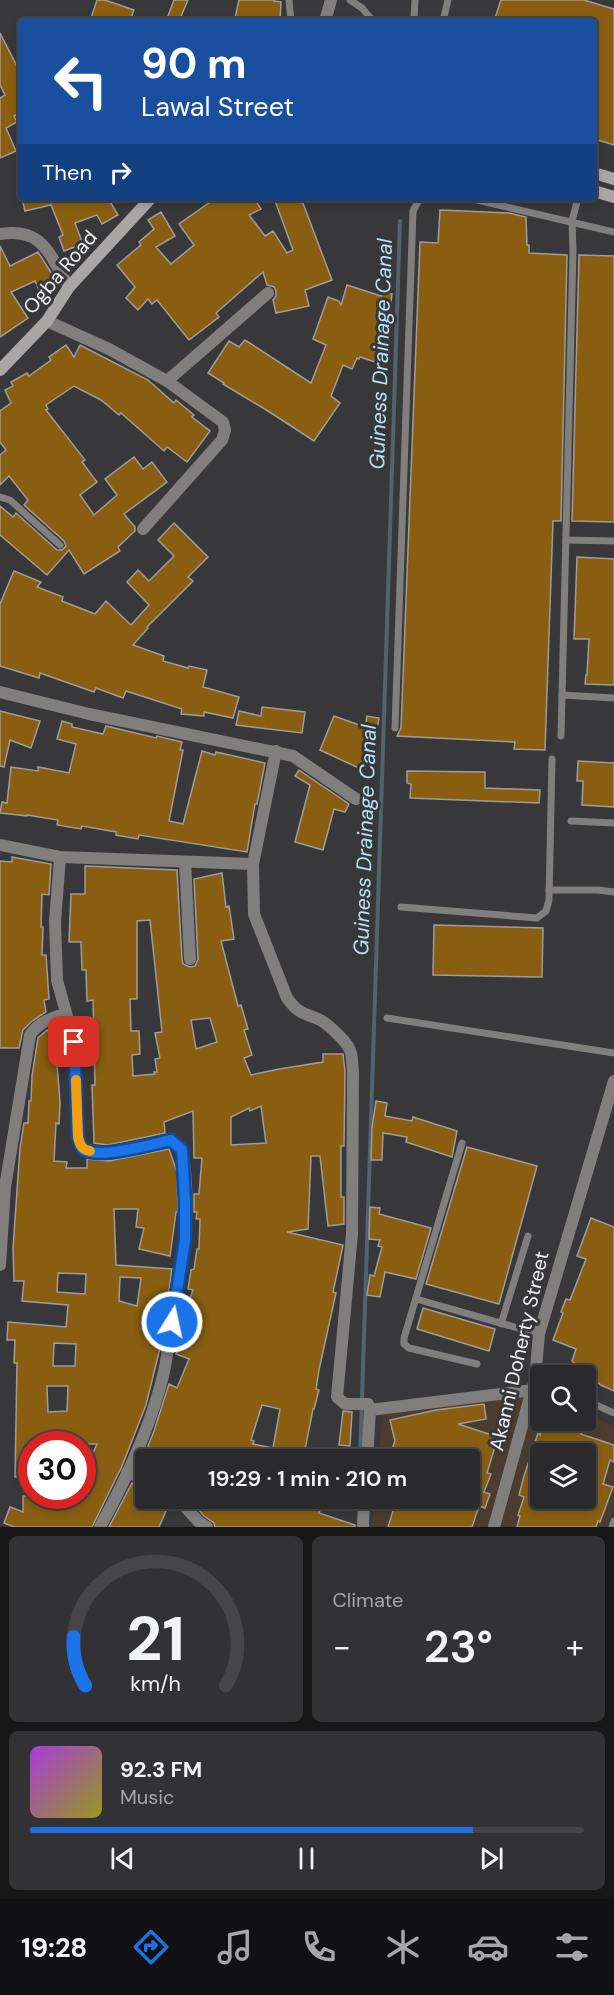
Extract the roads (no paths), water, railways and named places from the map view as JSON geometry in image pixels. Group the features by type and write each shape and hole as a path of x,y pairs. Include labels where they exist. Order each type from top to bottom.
{"main road":[{"path":"597,174 614,179"},
{"path":"597,192 614,197"},
{"name":"Ogba Road","path":"0,370 46,321 69,287 148,201"}],"street":[{"path":"327,18 331,0"},
{"path":"331,0 332,18"},
{"path":"0,234 24,233 40,240 69,287"},
{"path":"167,381 268,293"},
{"path":"46,321 109,349 167,381 222,422 225,430 222,440 143,529"},
{"path":"0,692 89,714 293,756 356,799"},
{"path":"276,751 253,864 254,914 286,998 296,1010 320,1019 331,1028 350,1049 351,1056 352,1234 337,1396 345,1404 367,1407 530,1384"},
{"path":"0,845 60,857 253,864"},
{"path":"60,857 55,922 57,980 74,1042 80,1146 85,1150 108,1153 171,1140 182,1150 183,1156 185,1240 166,1357 148,1422 100,1527"},
{"path":"185,862 190,959"},
{"path":"0,1265 5,1187 30,1035 50,1018 66,1014"},
{"name":"Akanni Doherty Street","path":"537,1365 539,1334 610,1106 614,1081"},
{"name":"Akanni Doherty Street","path":"494,1527 530,1404"},
{"path":"367,1407 367,1449"},
{"path":"127,1472 135,1475"},
{"path":"187,1509 207,1527"},
{"path":"363,1527 364,1509"}],"lane":[{"path":"289,0 291,18"},
{"path":"350,0 362,8 370,18"},
{"path":"414,18 415,0"},
{"path":"443,18 448,0"},
{"path":"395,728 413,211 418,201"},
{"path":"482,201 614,232"},
{"path":"561,736 573,262 572,221 577,201"},
{"path":"0,497 10,500 60,545"},
{"path":"566,540 614,541"},
{"path":"562,695 614,698"},
{"path":"401,907 537,918 546,911 549,900 552,759"},
{"path":"571,821 614,823"},
{"path":"549,890 614,892"},
{"path":"387,1018 614,1053"},
{"path":"462,1143 404,1338 409,1348 477,1364"},
{"path":"501,1324 528,1236"},
{"path":"416,1299 539,1334"},
{"path":"596,1405 614,1413"},
{"path":"612,1527 614,1521"}],"waterway":[{"name":"Guiness Drainage Canal","path":"360,1449 400,221"}]}
